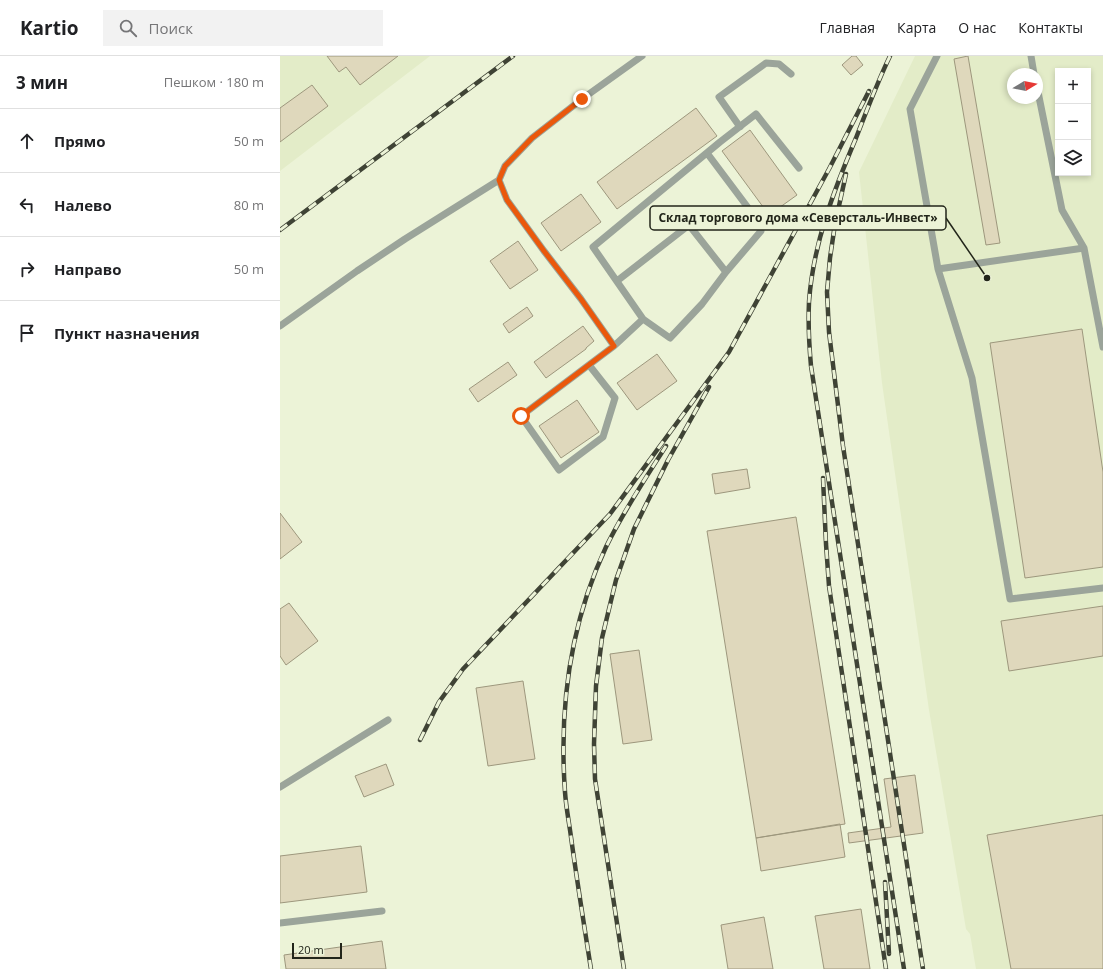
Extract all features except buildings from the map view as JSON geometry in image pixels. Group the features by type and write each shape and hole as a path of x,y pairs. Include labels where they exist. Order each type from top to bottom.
{"lane":[{"path":"280,326 357,270 499,180 505,166 532,138 582,99 642,56"},
{"path":"937,56 910,109 938,269 972,378 1010,599 1103,588"},
{"path":"1031,56 1033,68"},
{"path":"740,127 719,97 766,63 779,64 791,74"},
{"path":"1040,104 1062,210 1084,248 1103,347"},
{"path":"707,153 755,217 761,231 726,272 702,304 670,338 643,319 593,247 707,153 756,114 798,168"},
{"path":"499,180 507,200 614,346"},
{"path":"616,281 689,225 726,272"},
{"path":"938,269 1084,248"},
{"path":"589,365 615,398 603,437 559,470 521,416 614,346 643,319"},
{"path":"280,787 388,720"},
{"path":"280,923 382,911"}],"shaded area":[{"path":"280,56 430,56 280,171"},
{"path":"915,56 1103,56 1103,969 976,969 970,934 966,929 929,710 882,383 859,172"}],"railway":[{"path":"280,230 513,56"},
{"path":"890,56 876,86 840,177 820,238 811,280 809,302 809,342 811,366 904,969"},
{"path":"420,740 439,702 463,669 610,514 729,352 829,169 869,91"},
{"path":"846,174 835,224 830,258 827,292 829,332 843,446 923,969"},
{"path":"624,969 595,779 594,744 596,686 602,638 616,580 634,529 668,460 709,387"},
{"path":"591,969 565,792 564,729 570,667 584,606 606,547 627,508 666,446"},
{"path":"823,478 829,586 886,969"},
{"path":"885,882 889,954"}],"place":[{"name":"Склад торгового дома «Северсталь-Инвест»","path":"987,278"}],"route":[{"path":"521,416 614,346 507,200 499,180 505,166 532,138 582,99"}]}
